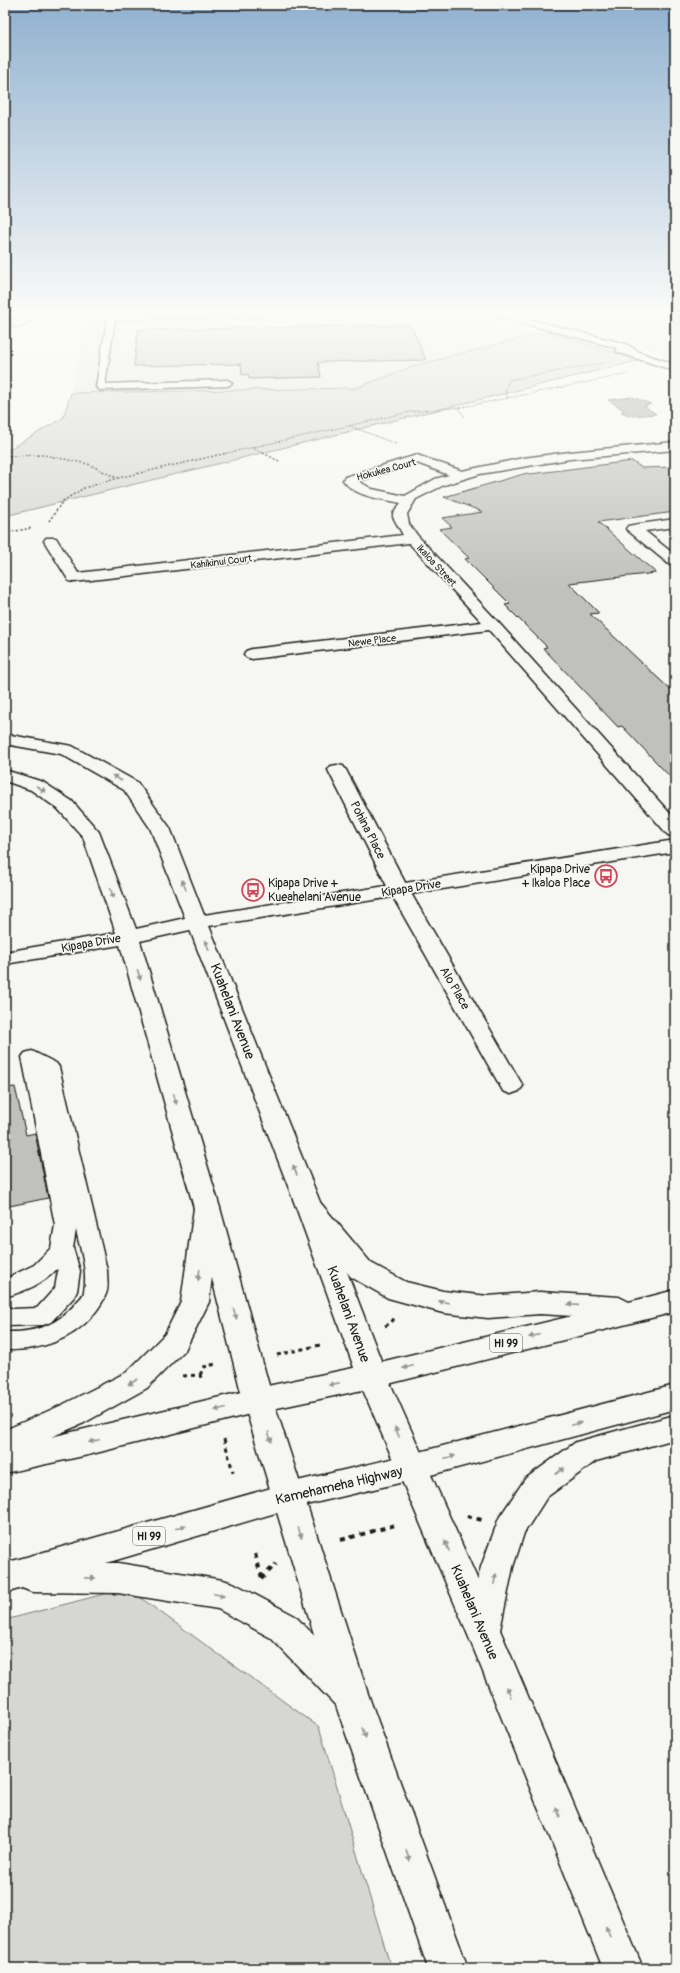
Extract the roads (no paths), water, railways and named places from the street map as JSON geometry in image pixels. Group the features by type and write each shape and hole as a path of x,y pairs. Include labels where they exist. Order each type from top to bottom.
{"street":[{"path":"408,500 434,484 461,474 519,462 675,446"},
{"name":"Hokukea Court","path":"408,500 379,494 352,484 349,480 417,459 461,474"},
{"name":"Ikaloa Street","path":"408,500 401,509 399,516 401,524 412,538 492,625 675,831"},
{"path":"675,523 633,529 675,562"},
{"name":"Kahikinui Court","path":"51,541 74,578 412,538"},
{"name":"Newe Place","path":"252,654 492,625"},
{"name":"Kuahelani Avenue","path":"5,739 66,750 131,786 160,828 309,1207 372,1376 483,1630 623,1968"},
{"name":"Pohina Place","path":"337,770 399,890"},
{"path":"5,775 37,786 65,805 92,836 128,937 207,1208 258,1400 351,1696 448,1968"},
{"name":"Kipapa Drive","path":"5,958 128,937 198,922 675,846"},
{"name":"Alo Place","path":"399,890 511,1086"},
{"path":"309,1207 361,1270 398,1291 443,1302 488,1308 540,1303 640,1309"},
{"path":"5,1444 72,1414 137,1380 175,1342 195,1302 207,1208"},
{"name":"HI 99","path":"5,1460 88,1442 258,1400 372,1376 675,1301"},
{"name":"Kamehameha Highway","path":"7,1578 289,1496 412,1467 675,1397"},
{"path":"483,1630 497,1567 510,1528 536,1488 587,1451 675,1426"},
{"path":"7,1578 118,1578 223,1595 283,1627 351,1696"}],"lane":[{"path":"5,1288 19,1284 42,1271 61,1251 66,1225 32,1058 49,1067 96,1270 95,1294 81,1314 63,1329 39,1339 16,1342 5,1340"},
{"path":"5,1315 8,1318 43,1316 57,1303 66,1291 69,1271 61,1246"}],"place":[{"name":"Kipapa Drive + Ikaloa Place","path":"606,876"},
{"name":"Kipapa Drive + Kueahelani Avenue","path":"253,890"}]}
